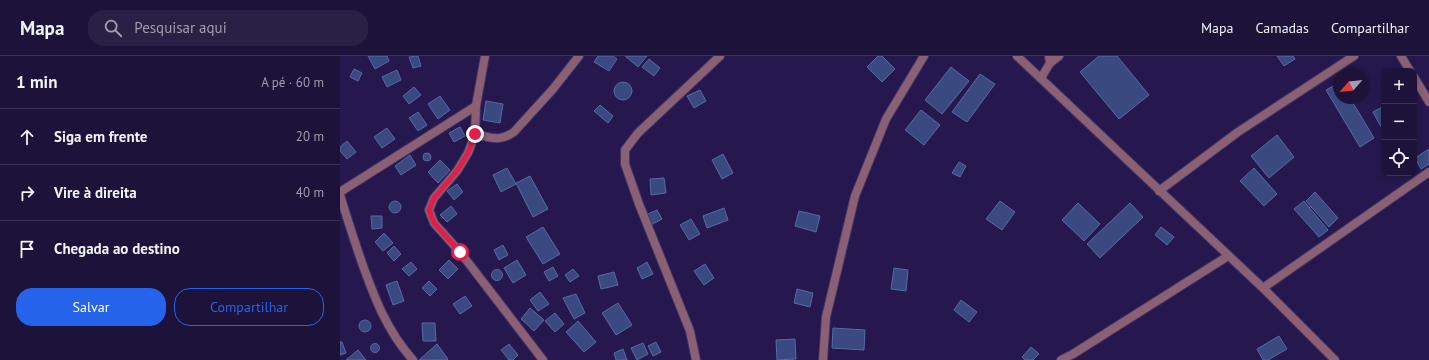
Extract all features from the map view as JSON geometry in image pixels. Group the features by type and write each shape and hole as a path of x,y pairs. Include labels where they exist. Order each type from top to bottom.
{"street":[{"path":"485,56 476,106 475,134 468,153 457,171 434,198 429,210 434,223 460,252 543,360"},
{"path":"475,134 498,139 507,137 514,132 553,89 579,56"},
{"path":"696,360 690,331 639,204 625,164 625,150 638,133 720,56"},
{"path":"822,360 826,317 855,196 886,119 924,56"},
{"path":"1017,56 1263,288 1335,360"},
{"path":"1041,78 1049,59 1059,56"},
{"path":"1159,191 1238,132 1354,56"},
{"path":"1401,56 1408,68"},
{"path":"1417,82 1429,102"},
{"path":"340,192 476,106"},
{"path":"1263,288 1429,172"},
{"path":"340,196 375,299 387,324 404,350 413,360"},
{"path":"1061,360 1073,357 1228,256"}],"building":[{"path":"368,56 387,56 389,61 375,69"},
{"path":"418,56 421,66 413,68 409,57"},
{"path":"598,56 613,56 617,59 609,71 594,62"},
{"path":"625,56 647,56 638,67"},
{"path":"878,56 882,56 895,69 882,82 867,67"},
{"path":"1099,56 1117,56 1149,95 1119,119 1080,72"},
{"path":"1277,56 1293,56 1295,59 1284,66"},
{"path":"649,59 660,68 654,76 642,67"},
{"path":"951,67 969,81 942,114 925,100"},
{"path":"354,69 362,73 358,81 350,77"},
{"path":"397,70 401,80 387,87 382,77"},
{"path":"980,74 995,84 967,122 952,112"},
{"path":"623,82 629,85 632,91 629,97 623,100 617,97 614,91 617,85"},
{"path":"1333,86 1333,102 1326,90"},
{"path":"414,87 421,95 409,104 403,96"},
{"path":"700,90 706,101 694,108 687,96"},
{"path":"440,96 450,110 438,119 428,104"},
{"path":"486,101 503,104 500,123 483,120"},
{"path":"1334,104 1354,104 1374,138 1360,147"},
{"path":"600,105 613,116 608,123 594,111"},
{"path":"1381,108 1381,127 1373,112"},
{"path":"921,110 940,125 924,145 905,130"},
{"path":"418,112 427,125 418,131 409,118"},
{"path":"460,127 465,136 454,142 449,133"},
{"path":"387,128 395,139 382,148 374,137"},
{"path":"1277,135 1294,157 1269,178 1251,156"},
{"path":"347,141 356,152 347,159 340,151 340,147"},
{"path":"1429,149 1429,164 1421,169 1417,162 1417,157"},
{"path":"425,153 429,153 431,157 429,161 425,161 423,159 423,155"},
{"path":"723,154 733,173 722,179 712,160"},
{"path":"410,155 416,165 401,175 395,166"},
{"path":"440,160 450,170 438,183 428,172"},
{"path":"959,162 966,166 960,177 952,173"},
{"path":"507,168 516,184 501,192 493,175"},
{"path":"1254,168 1277,194 1264,206 1240,181"},
{"path":"530,176 548,209 533,217 516,183"},
{"path":"664,178 666,193 651,195 650,179"},
{"path":"457,184 463,192 454,200 447,191"},
{"path":"1315,192 1338,218 1329,227 1306,201"},
{"path":"395,201 399,203 401,207 399,211 395,213 391,211 389,207 391,203"},
{"path":"1000,201 1015,212 1002,230 986,219"},
{"path":"1304,201 1328,230 1319,237 1294,209"},
{"path":"1078,203 1100,224 1084,241 1062,220"},
{"path":"1130,203 1143,217 1100,258 1087,244"},
{"path":"451,206 457,214 447,222 440,215"},
{"path":"724,208 728,220 707,228 703,216"},
{"path":"657,210 662,219 651,225 646,215"},
{"path":"799,211 820,216 816,232 795,226"},
{"path":"371,216 382,216 382,228 372,229"},
{"path":"691,219 700,234 689,240 680,225"},
{"path":"543,227 560,254 543,264 526,237"},
{"path":"1161,227 1174,237 1167,245 1155,235"},
{"path":"384,233 393,243 383,251 375,242"},
{"path":"503,245 508,255 499,260 494,250"},
{"path":"394,246 401,254 394,261 387,253"},
{"path":"449,260 458,269 448,279 439,270"},
{"path":"517,260 526,275 513,283 504,268"},
{"path":"411,262 417,269 409,276 402,269"},
{"path":"647,262 653,274 642,279 637,268"},
{"path":"705,264 714,278 704,285 694,271"},
{"path":"553,267 558,276 549,281 544,272"},
{"path":"894,268 908,270 906,291 891,289"},
{"path":"573,269 579,276 570,282 565,275"},
{"path":"495,270 499,270 501,271 501,279 495,280 492,277 492,273"},
{"path":"614,272 618,285 601,289 598,276"},
{"path":"397,281 404,301 393,305 386,285"},
{"path":"429,281 437,289 430,296 422,288"},
{"path":"797,289 813,293 810,307 794,303"},
{"path":"540,292 549,304 538,311 530,300"},
{"path":"576,294 585,313 574,319 563,298"},
{"path":"465,296 472,306 460,314 453,304"},
{"path":"961,300 977,312 969,322 954,310"},
{"path":"618,303 632,325 616,335 602,313"},
{"path":"530,308 544,320 534,331 521,319"},
{"path":"555,313 564,324 555,332 545,321"},
{"path":"363,320 367,320 371,326 367,332 363,332 359,328 359,324"},
{"path":"578,321 596,342 584,352 566,332"},
{"path":"422,323 435,323 436,341 423,341"},
{"path":"833,328 865,330 864,350 832,348"},
{"path":"1279,336 1287,349 1268,360 1263,360 1257,349"},
{"path":"795,339 796,359 777,360 776,340"},
{"path":"340,342 342,342 346,353 340,355"},
{"path":"656,342 661,352 653,356 648,346"},
{"path":"375,343 380,348 375,353 370,348"},
{"path":"643,343 648,354 637,360 631,348"},
{"path":"437,344 448,359 447,360 419,360"},
{"path":"509,344 518,355 513,360 509,360 501,350"},
{"path":"1031,347 1039,354 1033,360 1025,360 1022,357"},
{"path":"623,349 627,360 616,360 614,353"},
{"path":"358,350 366,360 346,360"}],"route":[{"path":"460,252 434,223 429,210 434,198 457,171 468,153 475,134"}]}
